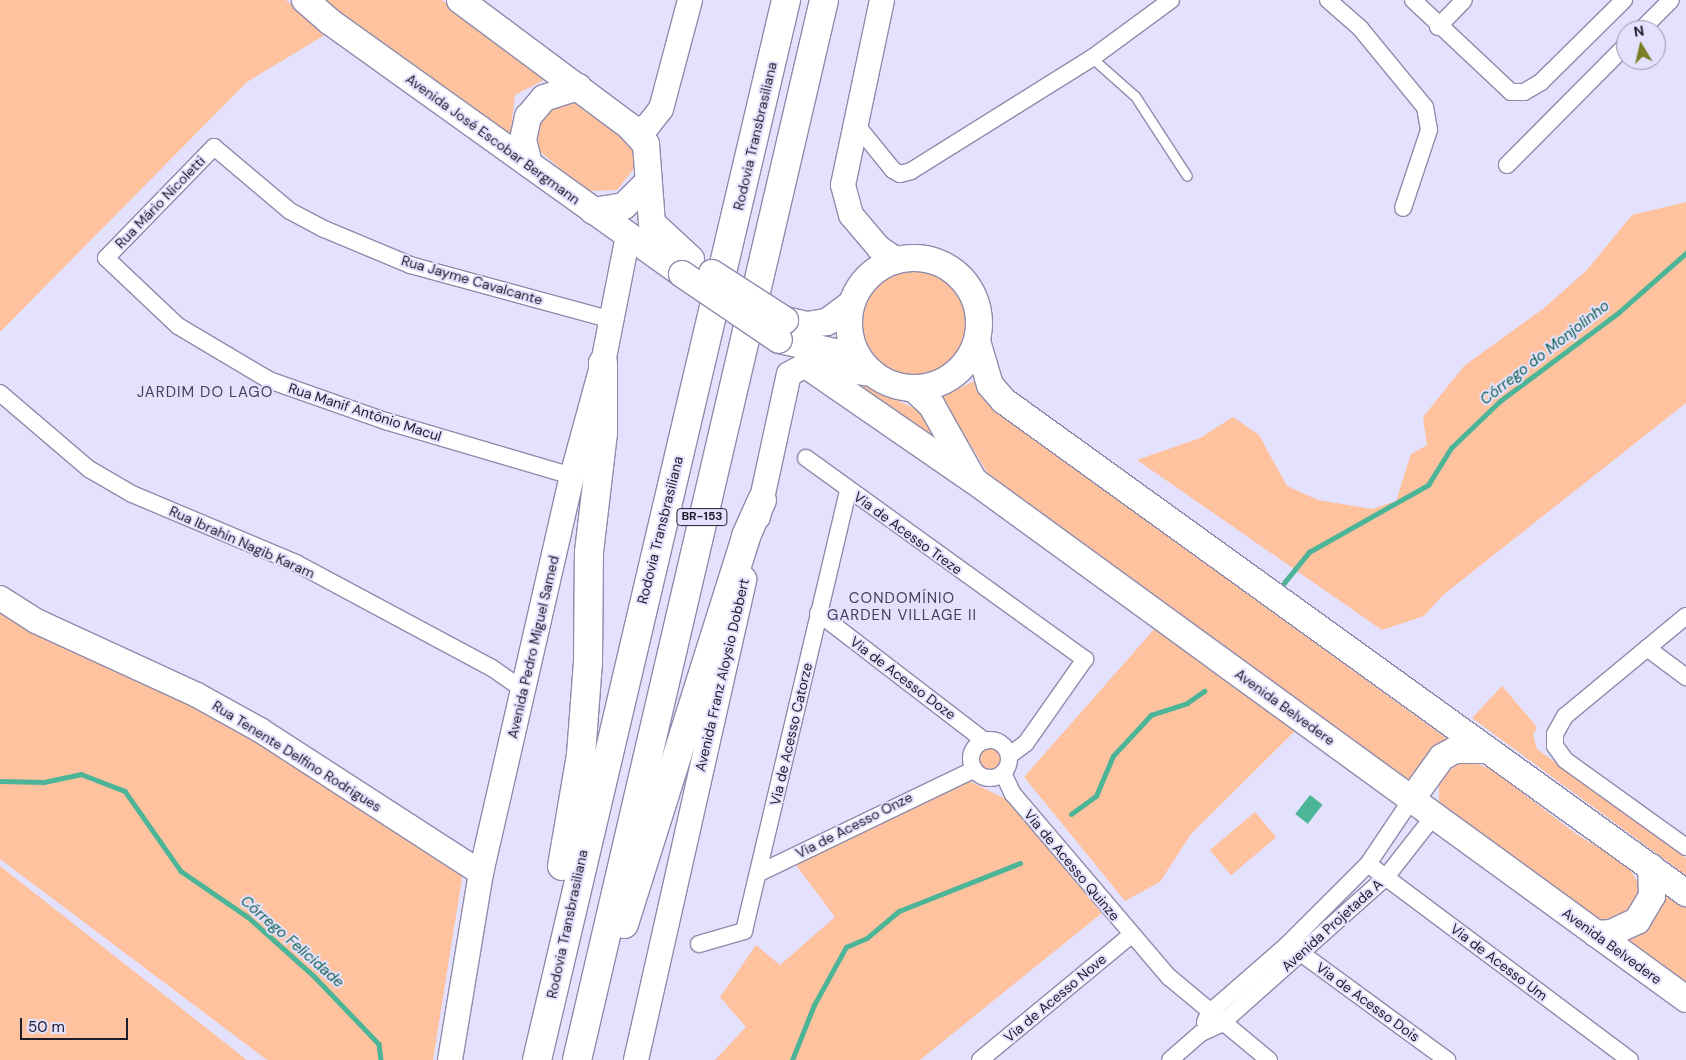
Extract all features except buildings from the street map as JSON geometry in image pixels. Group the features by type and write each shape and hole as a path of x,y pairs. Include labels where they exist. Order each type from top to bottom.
{"highway":[{"name":"Rodovia Transbrasiliana","path":"539,1050 786,0"},
{"name":"BR-153","path":"578,1047 824,0"},
{"path":"539,1050 540,994 581,756 588,662 589,552 603,433 603,362"},
{"path":"578,1047 604,989 746,536 762,500"}],"main road":[{"name":"Avenida José Escobar Bergmann","path":"305,0 628,236 686,267"},
{"path":"460,0 578,87 632,129 646,144 647,183 652,223 686,267 782,330 865,365 891,384 913,388 953,375 977,341"},
{"path":"632,129 646,128 661,110 690,0"},
{"path":"882,0 854,122 843,185 851,215 879,248 897,260"},
{"path":"529,164 523,140 528,117 549,95 578,87"},
{"path":"593,211 624,206 647,183"},
{"name":"Avenida Pedro Miguel Samed","path":"450,1060 481,873 572,476 613,320 628,236"},
{"path":"782,330 827,322 851,304 868,276 897,260 928,259 956,273 977,304 977,341 990,386 1004,401 1484,750 1686,893"},
{"path":"851,304 848,326 865,365"},
{"path":"806,365 865,365"},
{"path":"806,365 973,480"},
{"name":"Avenida Franz Aloysio Dobbert","path":"636,1060 789,374 806,365"},
{"name":"Avenida Belvedere","path":"913,388 941,419 973,480 1686,1000"},
{"name":"Rua Tenente Delfino Rodrigues","path":"0,598 36,621 197,695 260,730 481,873"},
{"path":"1411,800 1442,757 1455,750 1484,750"},
{"path":"1596,934 1625,929 1641,915 1652,896 1651,867"}],"street":[{"path":"854,122 893,170 900,174 911,171 1092,58 1171,0"},
{"path":"1328,0 1360,28 1425,107 1430,130 1403,208"},
{"path":"1413,0 1502,88 1524,92 1541,82 1624,0"},
{"path":"1438,26 1464,0"},
{"path":"1651,20 1671,0"},
{"path":"1507,165 1616,55"},
{"name":"Rua Mário Nicoletti","path":"106,258 214,147"},
{"name":"Rua Jayme Cavalcante","path":"214,147 290,211 324,229 410,265 613,320"},
{"name":"Rua Manif Antônio Macul","path":"106,258 178,326 269,380 388,422 572,476"},
{"name":"Rua Ibrahin Nagib Karam","path":"0,393 89,469 132,494 296,563 492,668 523,690"},
{"name":"Via de Acesso Treze","path":"806,458 1085,659 1026,743 1006,751"},
{"name":"Via de Acesso Catorze","path":"699,944 744,931 848,490"},
{"name":"Via de Acesso Doze","path":"818,613 964,725 976,754"},
{"path":"1686,616 1565,716 1555,734 1555,746 1565,760 1686,847"},
{"path":"1647,648 1686,677"},
{"path":"976,754 1006,751 998,776"},
{"name":"Via de Acesso Onze","path":"759,873 949,778 976,754"},
{"name":"Via de Acesso Quinze","path":"976,754 998,776 1131,935 1215,1018 1269,1060"},
{"name":"Avenida Projetada A","path":"1295,949 1368,864 1411,800"},
{"name":"Avenida Projetada A","path":"1170,1060 1215,1018 1295,949 1386,877 1433,817"},
{"path":"1392,827 1413,842"},
{"name":"Via de Acesso Um","path":"1368,864 1630,1060"},
{"name":"Via de Acesso Nove","path":"980,1060 1131,935"},
{"name":"Via de Acesso Dois","path":"1295,949 1447,1060"}],"lane":[{"path":"1092,58 1135,96 1188,176"}],"shaded area":[{"path":"0,0 286,0 328,33 247,82 0,332"},
{"path":"322,0 442,0 544,80 515,95 510,137"},
{"path":"577,99 635,148 635,167 617,190 587,191 537,149 534,141 544,108"},
{"path":"1686,202 1686,403 1443,595 1424,616 1382,630 1137,460 1200,438 1233,417 1259,435 1287,486 1318,500 1372,509 1396,501 1411,454 1427,445 1423,417 1464,366 1544,308 1586,271 1632,215"},
{"path":"914,267 935,271 953,283 965,301 969,322 965,343 953,361 935,373 914,377 893,373 875,361 863,343 859,322 863,301 875,283 893,271"},
{"path":"853,380 916,409 944,445 852,382"},
{"path":"974,381 1003,417 1450,741 1405,782 988,474 942,397"},
{"path":"0,606 195,700 459,867 462,878 433,1060 267,1060 0,859"},
{"path":"1157,626 1295,731 1191,834 1160,882 1125,901 1024,777"},
{"path":"1502,686 1537,727 1533,735 1537,749 1686,858 1686,875 1472,718"},
{"path":"990,747 1000,750 1003,760 1000,770 990,773 980,770 977,760 980,750"},
{"path":"1459,763 1476,763 1492,770 1575,833 1628,866 1641,888 1633,911 1605,921 1597,918 1439,803 1439,780"},
{"path":"965,779 1006,799 1102,913 920,1060 715,1060 746,1027 720,997 756,945 780,965 835,917 796,865"},
{"path":"1310,795 1323,805 1308,824 1295,814"},
{"path":"1255,812 1276,837 1231,875 1210,850"},
{"path":"0,866 247,1060 0,1060"},
{"path":"1660,888 1686,907 1686,987 1617,938"}],"waterway":[{"name":"Córrego do Monjolinho","path":"1284,583 1309,552 1428,485 1451,448 1500,401 1618,313 1686,253"},
{"name":"Córrego do Monjolinho","path":"1071,814 1096,796 1113,756 1151,715 1187,703 1204,691"},
{"name":"Córrego Felicidade","path":"0,781 44,782 81,774 125,791 181,871 248,917 314,976 379,1044 381,1060"},
{"name":"Córrego do Monjolinho","path":"792,1060 814,1005 846,947 867,938 899,911 1020,863"}],"district":[{"name":"JARDIM DO LAGO","path":"205,393"},
{"name":"CONDOMÍNIO GARDEN VILLAGE II","path":"902,606"}]}
